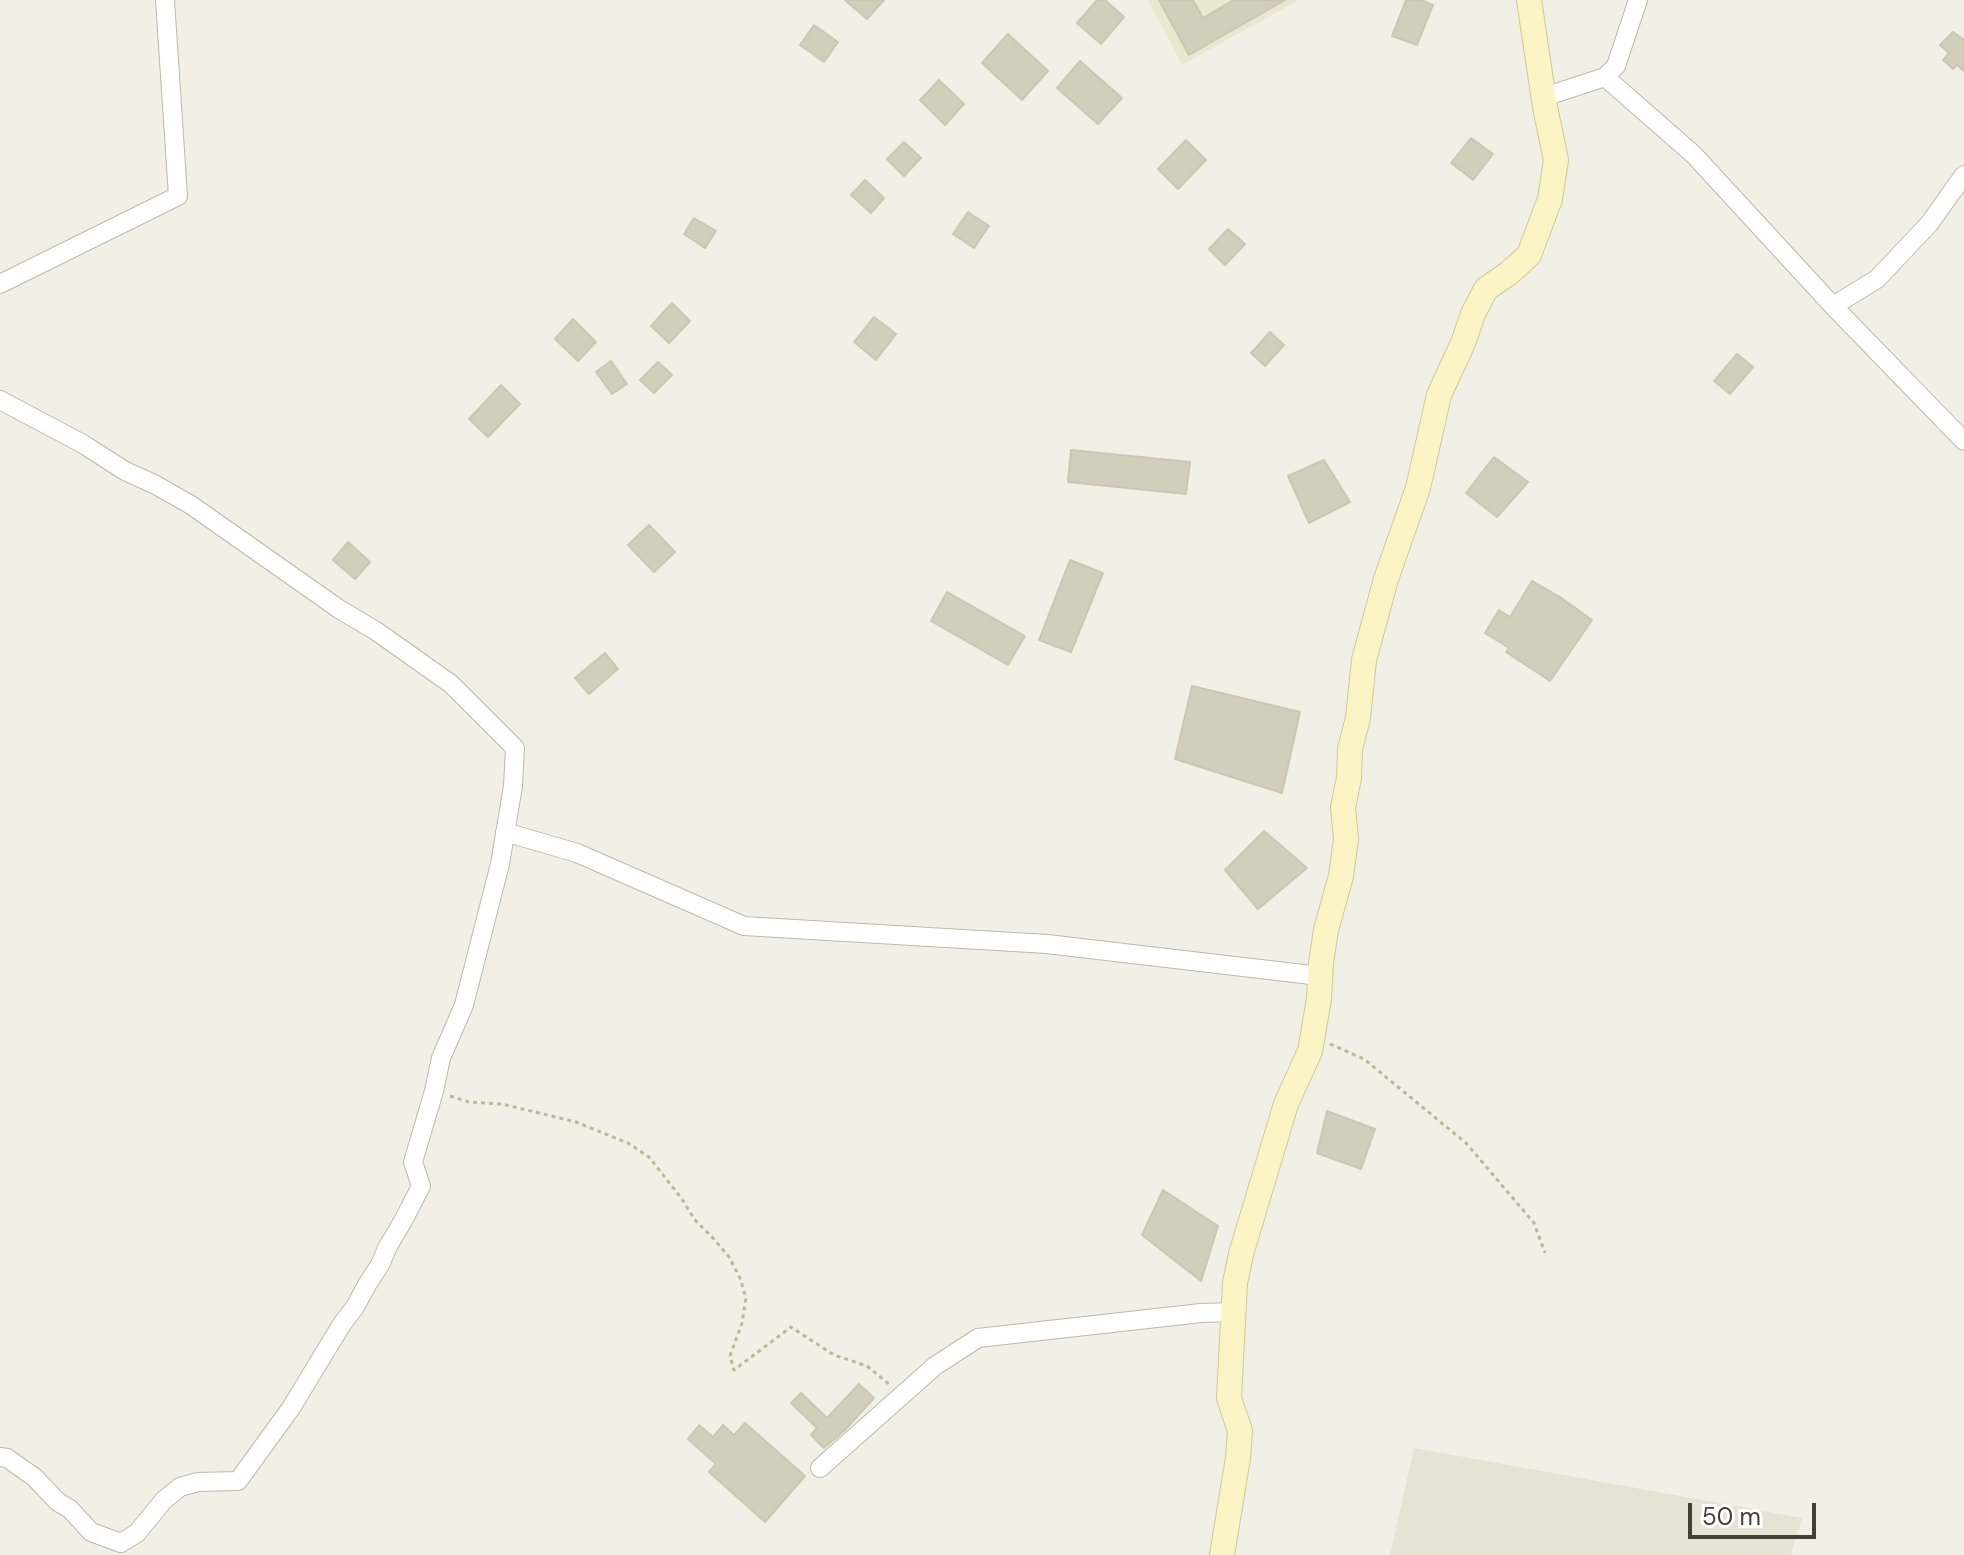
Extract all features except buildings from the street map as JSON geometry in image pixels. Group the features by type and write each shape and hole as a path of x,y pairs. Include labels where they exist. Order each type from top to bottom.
{"main road":[{"path":"1222,1555 1240,1431 1229,1398 1235,1283 1286,1104 1310,1051 1326,930 1341,876 1346,839 1343,807 1364,660 1386,579 1418,488 1439,395 1486,289 1529,255 1550,199 1556,160 1529,0"}],"street":[{"path":"0,284 178,196 165,0"},
{"path":"1544,97 1605,77 1616,66 1638,0"},
{"path":"1605,77 1694,155 1833,306 1964,441"},
{"path":"1833,306 1877,279 1929,224 1964,175"},
{"path":"0,400 191,505 451,684 515,748 513,786 500,864 467,993 441,1058 413,1162 421,1186 355,1307 291,1408 238,1481 198,1482 180,1487 164,1500 137,1533 121,1543 91,1532 34,1477 7,1458 0,1457"},
{"path":"505,832 577,853 744,926 1047,944 1320,976"},
{"path":"820,1468 935,1366 978,1338 1233,1312"}],"path":[{"path":"1312,1036 1364,1059 1466,1143 1534,1223 1545,1253"},
{"path":"434,1091 469,1102 502,1104 576,1122 628,1143 649,1157 694,1219 729,1257 740,1278 746,1298 742,1323 730,1356 734,1370 791,1327 834,1355 867,1366 902,1395"}],"shaded area":[{"path":"1148,0 1299,0 1182,65"},
{"path":"1414,1448 1802,1518 1791,1555 1390,1555"}]}
